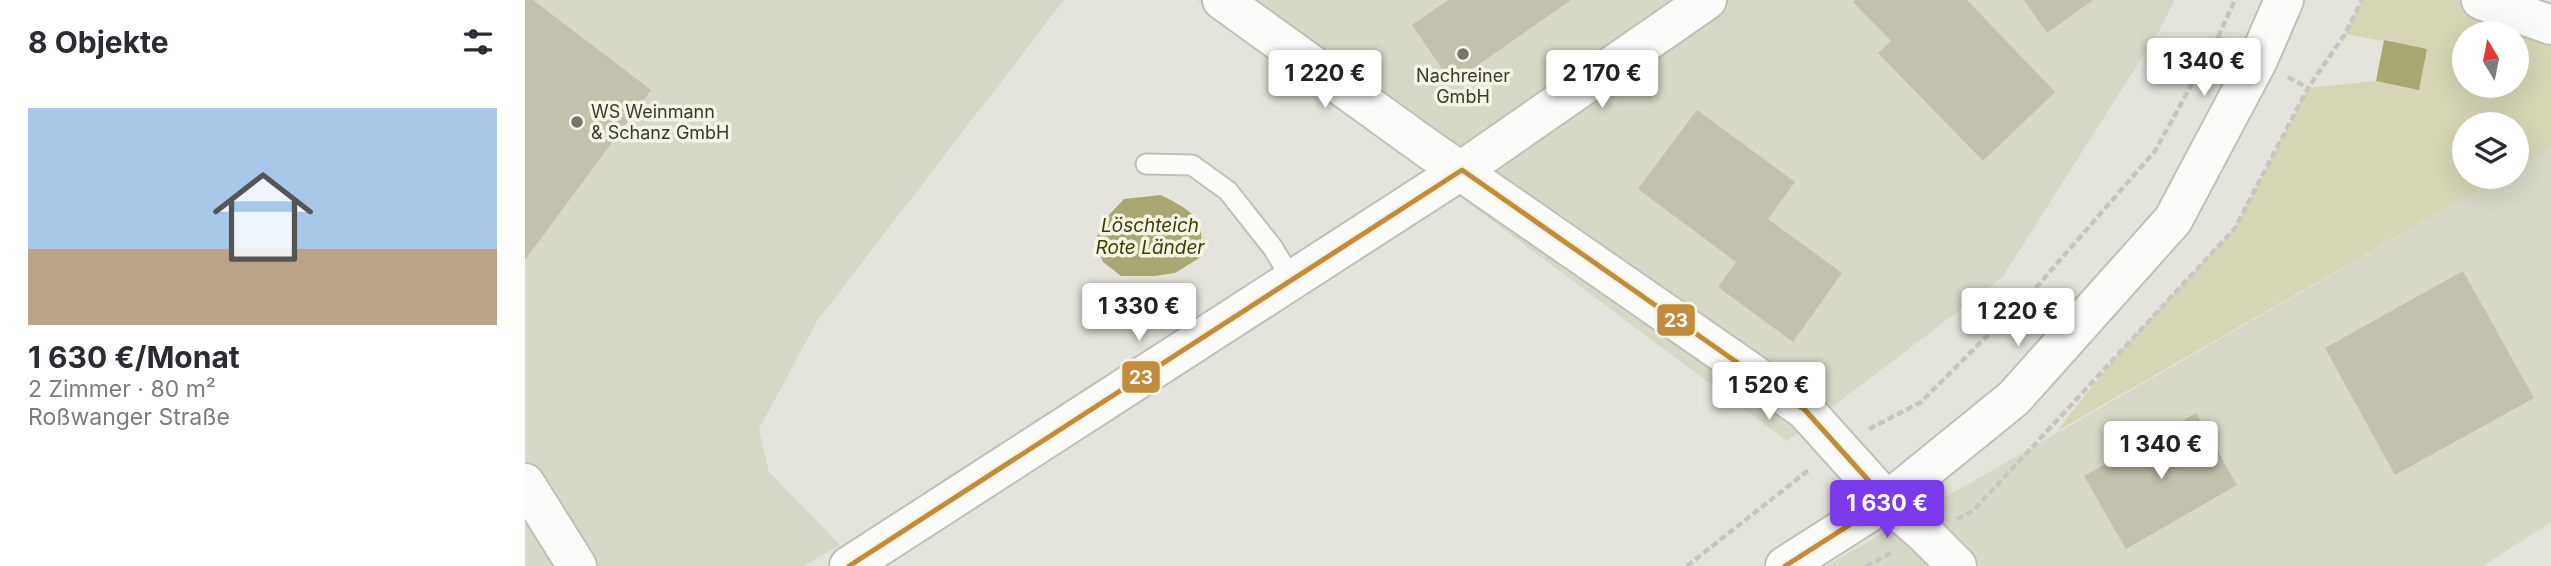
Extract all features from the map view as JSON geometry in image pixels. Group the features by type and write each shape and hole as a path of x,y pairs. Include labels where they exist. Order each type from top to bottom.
{"street":[{"path":"1222,0 1427,148 1805,410 1887,501 1957,566"},
{"path":"849,566 1462,170 1707,0"},
{"path":"1785,566 1887,501 2014,398 2173,220 2258,60 2284,0"},
{"path":"2481,0 2551,26"},
{"path":"525,483 577,566"}],"lane":[{"path":"1146,164 1192,165 1228,191 1273,248 1292,280"}],"path":[{"path":"1687,566 1838,446 1921,402 2040,283 2155,151 2218,37 2235,0"},
{"path":"1926,535 1973,511 2235,228 2308,88 2345,34 2362,0"},
{"path":"2218,37 2308,88"}],"shaded area":[{"path":"525,0 1064,0 817,321 759,429 769,472 840,545 804,566 525,566"},
{"path":"1197,0 2175,0 2159,31 2002,278 1787,441"},
{"path":"2551,148 2551,522 2483,566 1826,566 2480,189 2529,189 2529,161"}],"green space":[{"path":"2362,0 2481,0 2551,25 2551,148 2529,161 2529,112 2452,112 2452,189 2480,189 2057,431 2121,350 2235,228 2308,88 2376,81 2419,89 2427,49 2345,34"}],"water":[{"path":"2384,40 2427,49 2419,90 2376,81"},
{"name":"Löschteich Rote Länder","path":"1161,195 1182,206 1195,218 1201,233 1201,257 1175,273 1121,276 1103,262 1095,240 1108,216 1124,199"}],"building":[{"name":"WS Weinmann & Schanz GmbH","path":"525,0 533,0 651,90 525,260"},
{"name":"Nachreiner GmbH","path":"1448,0 1571,0 1452,83 1412,25"},
{"path":"1967,0 2055,92 1983,161 1878,53 1891,41 1853,2"},
{"path":"2024,0 2093,0 2047,33"},
{"path":"1697,110 1795,182 1768,219 1842,273 1793,342 1718,287 1736,262 1638,189"},
{"path":"2463,271 2534,398 2395,475 2325,348"},
{"path":"2196,413 2237,485 2126,549 2084,476"}],"transit line":[{"name":"23","path":"849,566 1462,170 1805,410 1887,501 1785,566"}],"place":[{"name":"Nachreiner GmbH","path":"1463,54"},
{"name":"WS Weinmann & Schanz GmbH","path":"577,122"}]}
